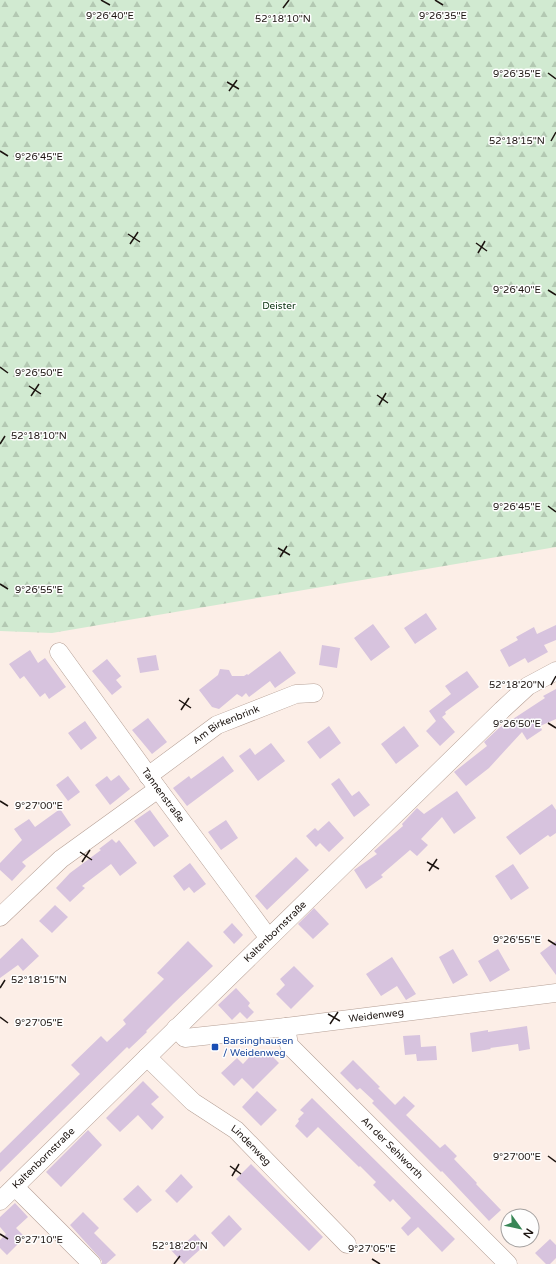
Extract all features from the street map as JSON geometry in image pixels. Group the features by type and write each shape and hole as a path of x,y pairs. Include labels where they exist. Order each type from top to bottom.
{"street":[{"name":"Tannenstraße","path":"59,652 153,783 268,938"},
{"name":"Kaltenbornstraße","path":"0,1201 528,686 556,671"},
{"name":"Am Birkenbrink","path":"0,917 61,859 153,783 217,725 296,694 314,693"},
{"name":"Weidenweg","path":"176,1028 185,1038 286,1027 556,993"},
{"name":"An der Sehlworth","path":"286,1027 289,1045 508,1264"},
{"name":"Lindenweg","path":"147,1057 193,1102 236,1130 347,1244"},
{"path":"15,1187 92,1264"}],"green space":[{"name":"Deister","path":"0,0 556,0 556,547 52,633 0,631"}],"building":[{"path":"426,613 437,629 415,644 404,628"},
{"path":"373,624 390,647 371,661 354,638"},
{"path":"556,625 556,640 544,645 548,652 528,663 525,658 509,667 500,650 518,640 516,637 534,627 537,634"},
{"path":"322,645 340,648 337,668 319,665"},
{"path":"30,650 38,663 45,658 66,687 49,699 45,693 40,697 24,676 20,679 9,664"},
{"path":"280,651 296,673 275,688 270,681 249,697 246,693 242,697 237,694 219,709 212,707 199,690 218,675 220,669 229,670 232,676 248,675"},
{"path":"156,655 159,670 140,673 137,658"},
{"path":"107,659 121,676 116,680 122,687 112,695 92,671"},
{"path":"467,671 479,687 445,712 446,714 442,717 455,732 440,746 426,731 436,721 429,711 451,694 445,686"},
{"path":"556,689 556,719 540,726 542,730 527,740 522,732 489,768 466,786 454,772 487,746 484,742 499,728 545,698 543,696"},
{"path":"148,718 167,742 152,754 132,730"},
{"path":"85,721 97,738 81,750 68,733"},
{"path":"329,726 341,743 320,759 307,742"},
{"path":"404,726 419,746 396,764 381,744"},
{"path":"271,743 285,761 258,781 239,756 250,748 255,755"},
{"path":"223,756 234,771 187,806 173,788 189,776 191,779"},
{"path":"119,775 130,789 110,805 95,785 107,776 111,781"},
{"path":"68,776 80,792 68,801 56,785"},
{"path":"339,778 352,796 359,791 370,805 354,817 331,784"},
{"path":"457,791 476,818 454,834 442,817 421,839 428,845 417,856 410,850 381,875 383,877 366,889 354,870 377,854 374,851 403,826 402,824 417,808 424,814"},
{"path":"552,804 556,810 556,833 550,837 548,835 520,855 506,837"},
{"path":"60,809 71,825 22,862 26,866 12,881 0,870 0,863 22,840 14,829 29,819 35,827"},
{"path":"150,810 169,836 154,847 134,821"},
{"path":"226,820 238,838 221,850 208,832"},
{"path":"329,821 344,838 329,852 320,843 316,847 306,836 315,828 318,831"},
{"path":"112,839 116,843 119,840 137,863 120,876 111,864 82,886 85,888 70,902 56,888 70,873 101,850 99,849"},
{"path":"296,857 309,870 267,910 255,896"},
{"path":"190,863 206,884 194,893 189,887 184,891 173,876"},
{"path":"513,864 529,888 511,900 495,876"},
{"path":"55,905 68,917 52,933 39,921"},
{"path":"314,908 329,924 313,939 298,924"},
{"path":"232,923 243,935 234,944 223,932"},
{"path":"22,938 39,956 23,971 18,965 0,978 0,959"},
{"path":"188,941 213,966 129,1049 127,1047 0,1172 0,1153 80,1074 71,1065 101,1036 107,1042 126,1024 123,1020 164,979 157,973"},
{"path":"556,941 556,975 540,953"},
{"path":"453,949 468,975 453,984 439,957"},
{"path":"498,949 510,970 490,982 478,961"},
{"path":"392,957 416,994 406,1000 397,986 381,996 366,974"},
{"path":"294,966 314,986 291,1009 276,994 285,985 280,979"},
{"path":"236,988 250,1003 248,1006 254,1012 247,1019 240,1012 232,1020 218,1005"},
{"path":"527,1026 530,1049 519,1051 518,1044 472,1052 470,1033 488,1030 488,1032"},
{"path":"420,1035 421,1047 436,1046 437,1060 417,1061 416,1054 405,1055 403,1036"},
{"path":"257,1049 262,1054 266,1050 279,1063 253,1089 242,1078 234,1086 221,1073 237,1058 243,1064"},
{"path":"353,1060 380,1087 378,1088 395,1105 404,1096 415,1106 406,1115 440,1148 445,1144 457,1156 454,1159 477,1183 476,1184 500,1209 500,1211 489,1221 442,1171 441,1172 372,1103 374,1101 360,1088 357,1090 340,1073"},
{"path":"143,1081 159,1097 151,1104 164,1117 152,1130 138,1115 120,1132 106,1118"},
{"path":"257,1091 277,1110 261,1126 242,1107"},
{"path":"312,1098 455,1239 442,1252 418,1227 408,1236 401,1228 411,1218 393,1199 390,1202 373,1185 376,1182 318,1127 307,1138 295,1126 299,1121 298,1119 304,1113 300,1110"},
{"path":"88,1130 102,1145 61,1187 46,1172"},
{"path":"251,1164 323,1237 309,1251 236,1179"},
{"path":"181,1174 193,1187 177,1203 165,1191"},
{"path":"138,1185 152,1200 137,1213 123,1199"},
{"path":"15,1203 28,1217 16,1228 25,1237 7,1255 0,1248 0,1240 6,1234 0,1227 0,1217"},
{"path":"83,1212 99,1228 94,1233 116,1255 106,1264 102,1264 99,1257 70,1225"},
{"path":"229,1215 242,1229 224,1247 211,1233"},
{"path":"195,1234 205,1245 184,1264 169,1248 177,1241 182,1246"},
{"path":"550,1239 556,1245 556,1258 550,1264 546,1264 535,1253"}],"place":[{"name":"Barsinghausen / Weidenweg","path":"215,1047"}]}
